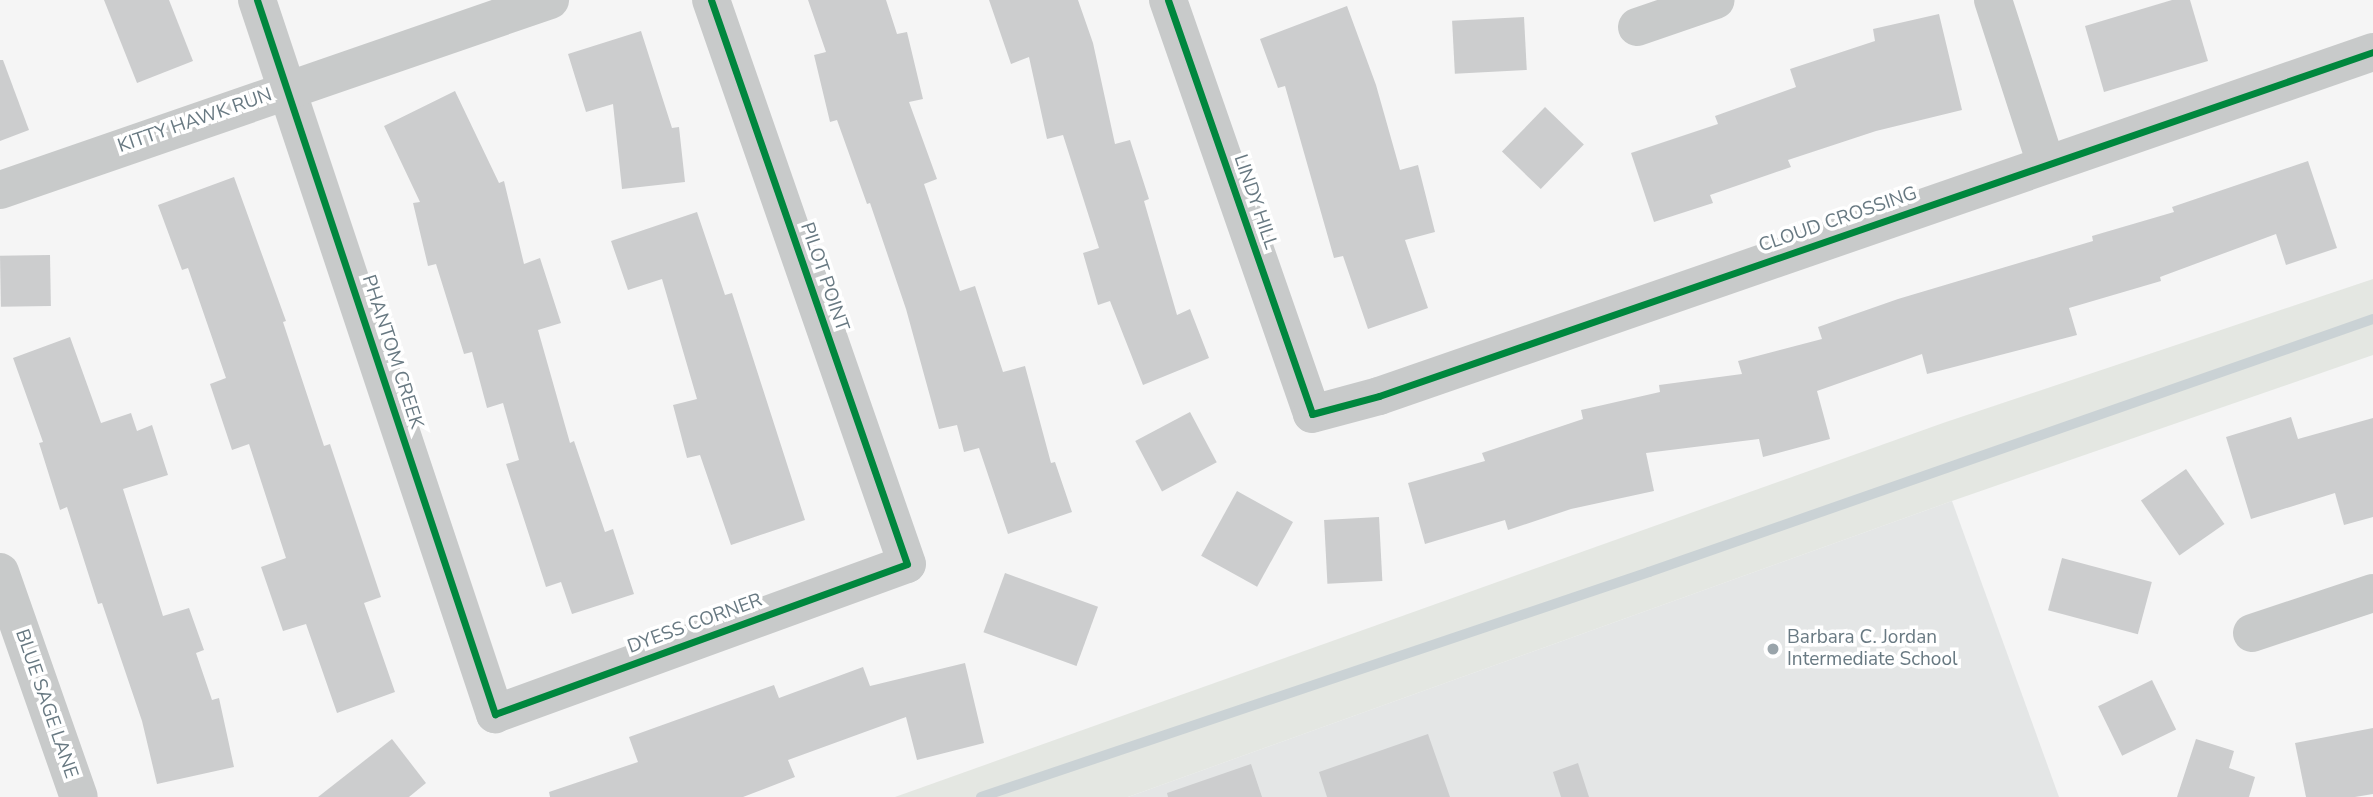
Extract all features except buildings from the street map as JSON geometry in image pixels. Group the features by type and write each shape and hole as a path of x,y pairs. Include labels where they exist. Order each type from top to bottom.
{"street":[{"name":"PHANTOM CREEK","path":"257,0 495,714"},
{"name":"KITTY HAWK RUN","path":"0,190 550,0"},
{"name":"PILOT POINT","path":"712,0 906,564"},
{"name":"LINDY HILL","path":"1168,0 1312,414"},
{"path":"1637,27 1716,0"},
{"path":"1993,0 2046,164"},
{"name":"CLOUD CROSSING","path":"1312,414 1379,396 2373,52"},
{"name":"DYESS CORNER","path":"495,714 906,564"},
{"name":"BLUE SAGE LANE","path":"0,572 79,797"},
{"path":"2252,633 2373,593"}],"shaded area":[{"path":"2373,279 2373,355 1952,501 1128,797 895,797 1943,423"},
{"name":"Barbara C. Jordan Intermediate School","path":"1952,501 2059,797 1128,797"}],"waterway":[{"path":"981,797 1649,572 2373,319"}],"cycle path":[{"path":"257,0 495,714 907,564 711,0"},
{"path":"1168,0 1312,414 1379,396 2373,52"}],"place":[{"name":"Barbara C. Jordan Intermediate School","path":"1773,649"}]}
